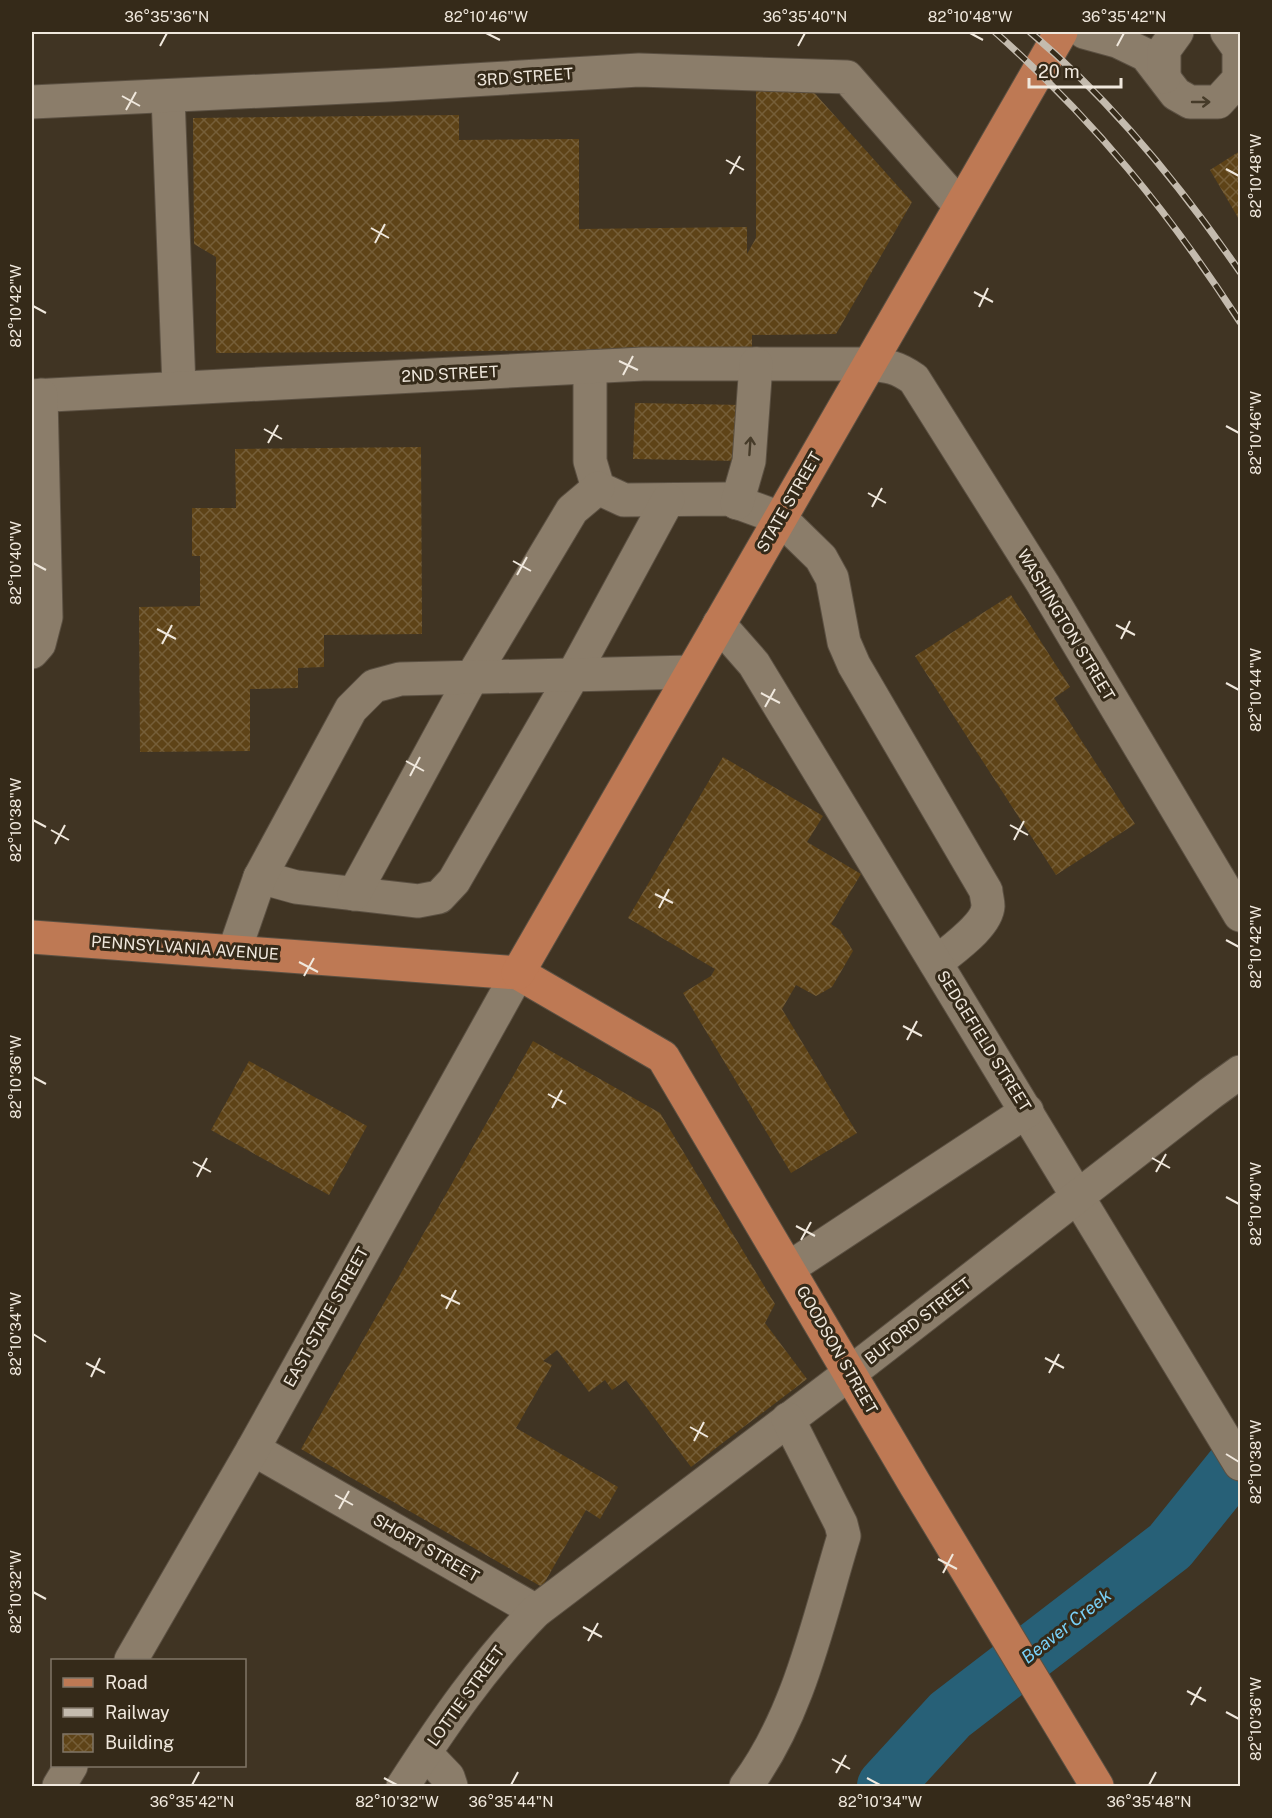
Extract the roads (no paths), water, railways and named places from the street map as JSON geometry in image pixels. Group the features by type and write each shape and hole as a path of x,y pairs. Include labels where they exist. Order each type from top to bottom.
{"main road":[{"name":"STATE STREET","path":"518,973 1061,32"},
{"name":"PENNSYLVANIA AVENUE","path":"32,937 518,973"},
{"name":"GOODSON STREET","path":"518,973 663,1057 1097,1786"}],"street":[{"path":"1084,32 1118,41 1146,55 1176,94 1190,102 1218,102 1239,79 1239,49 1227,32"},
{"path":"1164,77 1164,50 1178,32"},
{"name":"3RD STREET","path":"32,102 639,70 847,77 960,206"},
{"path":"168,96 179,387"},
{"name":"2ND STREET","path":"36,396 643,364 869,364"},
{"path":"737,502 749,461 756,364"},
{"name":"WASHINGTON STREET","path":"869,364 891,366 900,369 914,379 1043,584 1240,915"},
{"path":"590,367 590,461 598,488 624,500 728,499 780,518 821,558 832,578 844,642 854,665 986,891 988,907 978,927 936,963"},
{"path":"32,652 39,644 46,617 36,396"},
{"path":"354,894 472,677 572,510 598,488"},
{"path":"260,877 296,887 354,894 418,901 439,897 454,881 573,675 668,500"},
{"name":"SEDGEFIELD STREET","path":"719,624 754,664 1240,1464"},
{"path":"234,952 260,877 351,709 374,686 400,679 692,672"},
{"name":"EAST STATE STREET","path":"132,1659 253,1449 518,973"},
{"name":"BUFORD STREET","path":"536,1611 850,1373 1240,1072"},
{"path":"789,1268 1027,1111"},
{"path":"746,1786 765,1758 794,1699 844,1536 841,1524 788,1419"},
{"name":"SHORT STREET","path":"253,1449 536,1611"},
{"name":"LOTTIE STREET","path":"403,1786 478,1676 536,1611"},
{"path":"425,1753 448,1777 451,1786"},
{"path":"59,1786 70,1767"}],"waterway":[{"name":"Beaver Creek","path":"885,1786 950,1715 1170,1546 1240,1459"}],"railway":[{"path":"995,32 1065,99 1128,168 1185,242 1240,322"},
{"path":"1030,32 1089,86 1143,145 1193,207 1240,272"}]}
